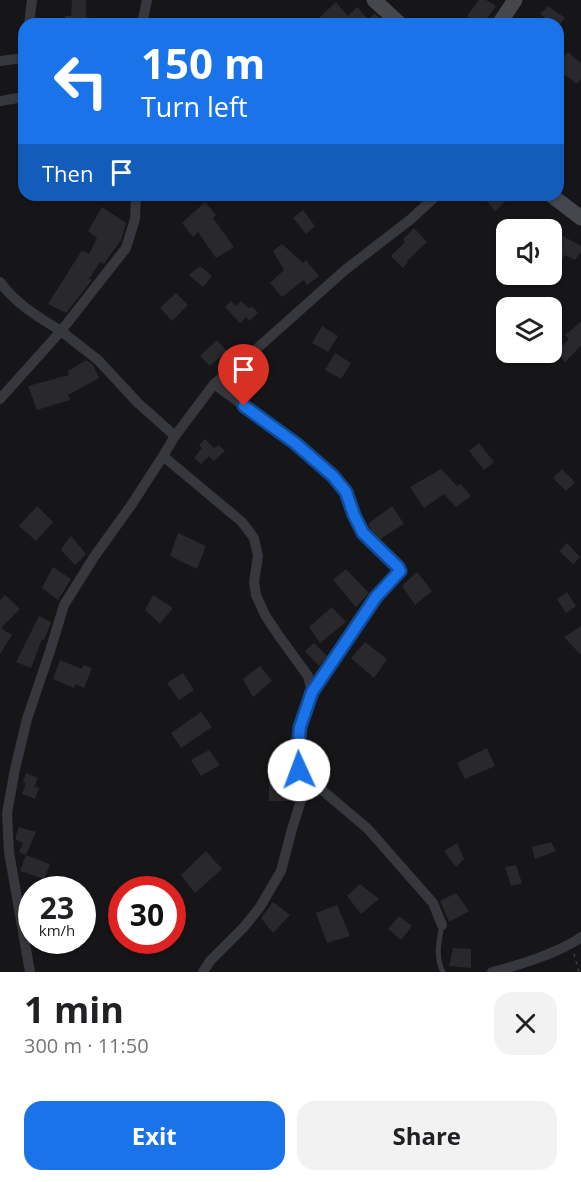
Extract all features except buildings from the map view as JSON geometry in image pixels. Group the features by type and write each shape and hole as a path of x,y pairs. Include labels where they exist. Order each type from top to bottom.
{"street":[{"path":"30,18 32,0"},
{"path":"143,18 147,0"},
{"path":"374,0 394,18"},
{"path":"503,18 515,0"},
{"path":"0,62 18,59"},
{"path":"0,101 18,98"},
{"path":"0,399 62,331 126,248 135,219 136,201"},
{"path":"30,972 9,852 7,813 27,719 64,604 175,436 214,384 345,270 430,201"},
{"path":"559,201 581,218"},
{"path":"0,282 16,301 34,315 62,331 98,360 175,436"},
{"path":"203,972 210,961 244,927 260,907 281,871 303,794 297,745 300,727 312,692 376,597 400,571 363,533 346,492 333,476 295,443 214,384"},
{"path":"163,456 242,522 254,538 258,556 254,582 256,595 265,615 308,676 312,692"},
{"path":"303,783 322,790 368,830 433,903 442,925"},
{"path":"492,972 518,965 571,944 581,937"}],"lane":[{"path":"442,925 438,949 442,972"}],"path":[{"path":"571,944 579,972"}],"route":[{"path":"244,406 295,443 333,476 346,492 363,533 400,571 376,597 312,692 300,727 297,745 299,770"}]}
